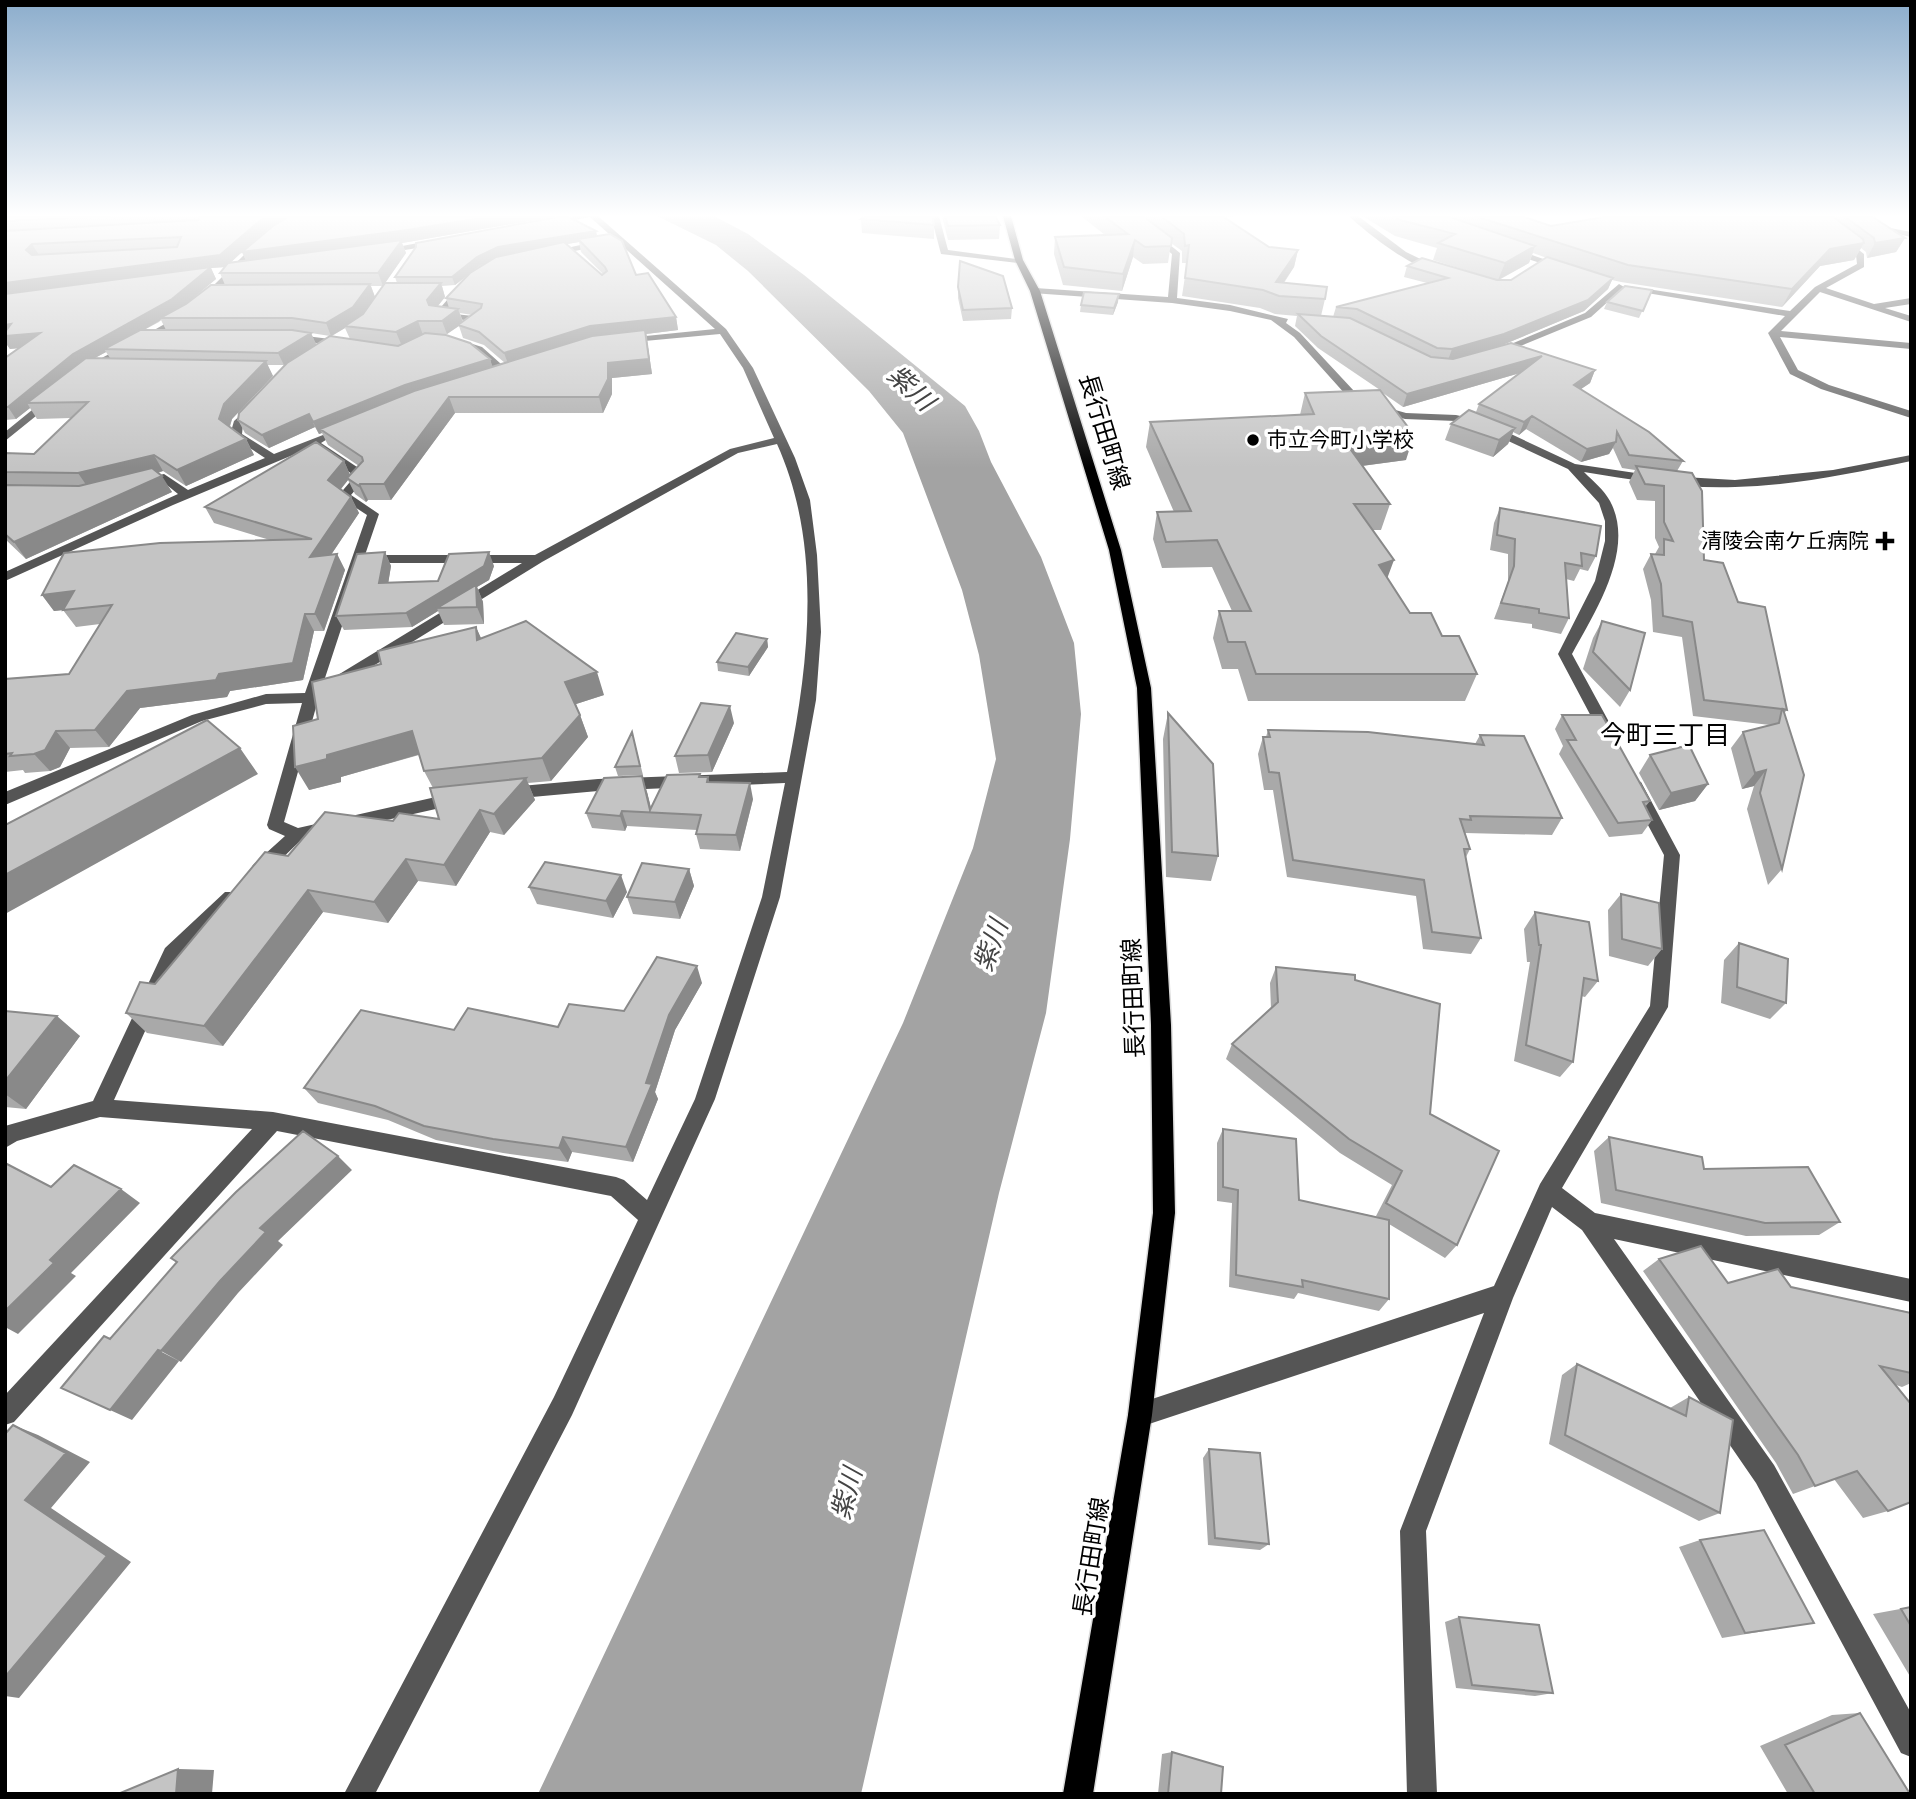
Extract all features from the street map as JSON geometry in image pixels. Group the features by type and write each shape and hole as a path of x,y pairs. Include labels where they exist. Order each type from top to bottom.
{"main road":[{"name":"長行田町線","path":"1038,300 1115,550 1144,688 1161,1025 1164,1213 1140,1415 1078,1794"}],"street":[{"path":"82,374 188,313 204,300"},
{"path":"450,300 439,315 479,318 444,340 479,349 506,373"},
{"path":"359,1794 563,1406 705,1099 771,897 809,700 814,632 811,555 804,500 748,368 723,331 688,300"},
{"path":"1172,300 1230,308 1275,320 1300,321"},
{"path":"1482,357 1587,315 1604,300"},
{"path":"1705,300 1791,314"},
{"path":"1773,332 1806,300"},
{"path":"1851,300 1911,319"},
{"path":"1873,307 1911,301"},
{"path":"1275,320 1297,335 1350,393 1370,406 1405,416 1456,418 1479,423 1573,467 1649,479 1735,484 1833,473 1911,458"},
{"path":"322,349 353,330"},
{"path":"607,343 723,331"},
{"path":"1773,332 1911,346"},
{"path":"1773,332 1794,372 1825,387 1911,415"},
{"path":"145,337 173,337"},
{"path":"284,337 357,345"},
{"path":"92,366 120,367"},
{"path":"493,377 519,369"},
{"path":"5,438 63,390"},
{"path":"262,397 238,423 236,435 272,458"},
{"path":"5,577 186,494 338,432"},
{"path":"5,799 197,718 266,699 311,698 537,559 734,450 779,440"},
{"path":"297,834 275,825 311,698 373,514 344,496 362,475 312,442"},
{"path":"1573,467 1604,502 1612,524 1603,585 1565,654 1613,746"},
{"path":"127,487 164,477 186,494"},
{"path":"358,559 537,559"},
{"path":"1422,1794 1413,1531 1502,1295 1548,1191 1659,1007 1672,855 1626,769"},
{"path":"100,1108 171,953 297,834 450,799 598,785 793,776"},
{"path":"5,1139 11,1133 100,1108 272,1121 616,1187 650,1217"},
{"path":"5,1413 272,1121"},
{"path":"1548,1191 1590,1223 1765,1474 1911,1743"},
{"path":"1590,1223 1911,1290"},
{"path":"1140,1415 1502,1295"}],"water":[{"name":"紫川","path":"777,300 835,300 965,406 1041,557 1074,643 1081,714 1070,839 1046,1013 999,1193 861,1794 538,1794 903,1023 973,848 996,759 979,655 962,590 903,433 869,391"}],"building":[{"path":"5,300 170,300 73,354 8,407 5,407 5,358 40,333 5,336 11,324 5,325"},
{"path":"191,300 358,300 353,307 326,323 292,318 160,318"},
{"path":"373,300 427,300 429,305 458,309 442,321 418,321 396,332 345,326 363,314"},
{"path":"458,300 665,300 676,317 590,326 504,353 479,332 458,325 481,308 482,304"},
{"path":"961,300 1010,300 1012,308 963,310"},
{"path":"1082,300 1117,300 1114,308 1081,305"},
{"path":"1363,300 1588,300 1504,334 1452,349 1437,348 1357,309 1336,307"},
{"path":"1609,300 1648,300 1643,311 1607,302"},
{"path":"1298,314 1350,318 1431,357 1453,359 1511,343 1595,370 1574,385 1649,432 1683,461 1629,455 1617,432 1616,442 1587,449 1532,416 1524,422 1479,404 1542,356 1407,394 1321,336"},
{"path":"140,330 292,330 311,333 278,353 104,349"},
{"path":"645,330 649,359 608,363 608,379 599,397 449,397 384,484 359,486 347,478 363,461 362,457 320,429 414,391 592,336"},
{"path":"425,333 446,335 470,343 490,359 405,385 313,422 309,414 262,435 238,420 239,413 287,363 330,336 398,346"},
{"path":"86,358 266,361 224,404 219,419 246,439 177,470 154,455 78,473 5,472 5,453 34,454 88,402 27,403"},
{"path":"1380,390 1414,435 1346,443 1390,504 1354,504 1394,560 1379,565 1410,613 1431,613 1442,636 1459,636 1477,674 1256,674 1245,642 1228,642 1219,611 1251,611 1217,540 1166,542 1157,512 1191,511 1150,422 1314,414 1305,393"},
{"path":"1469,410 1515,428 1499,440 1451,424"},
{"path":"316,442 344,461 328,480 351,497 310,557 337,554 315,614 305,614 293,663 219,674 216,680 127,691 95,730 56,731 45,750 34,754 5,754 5,679 69,674 112,605 63,610 74,591 42,595 64,553 160,543 312,539 205,507"},
{"path":"1636,466 1692,473 1702,491 1704,560 1723,563 1738,602 1765,607 1787,710 1783,709 1804,775 1782,869 1760,793 1766,770 1755,773 1743,732 1779,723 1782,709 1704,700 1692,622 1663,616 1661,584 1651,554 1664,555 1664,539 1673,541 1664,522 1664,486 1645,484"},
{"path":"152,468 162,476 14,542 5,534 5,485 79,486"},
{"path":"1500,508 1601,526 1596,556 1581,553 1582,566 1565,563 1569,618 1539,613 1539,609 1501,603 1514,566 1515,539 1497,535"},
{"path":"385,552 379,583 438,581 449,554 489,552 484,566 406,613 336,616 357,554"},
{"path":"476,585 477,607 437,608"},
{"path":"526,621 597,672 565,682 580,715 542,758 424,771 412,731 295,767 293,726 318,719 312,682 381,664 378,651 476,627 477,640"},
{"path":"1602,621 1645,633 1630,690 1593,652"},
{"path":"736,633 767,639 748,667 717,662"},
{"path":"701,703 730,706 708,755 675,756"},
{"path":"1168,713 1213,764 1218,856 1172,852"},
{"path":"1562,715 1602,715 1650,801 1643,802 1652,820 1618,823 1567,740 1576,740"},
{"path":"207,720 240,748 5,875 5,825"},
{"path":"1268,730 1368,732 1484,745 1480,735 1524,736 1562,818 1470,816 1471,820 1460,819 1470,849 1464,849 1481,938 1432,932 1424,880 1293,860 1279,773 1269,772 1263,737 1270,737"},
{"path":"632,732 640,766 615,767"},
{"path":"1689,745 1708,784 1671,793 1650,755"},
{"path":"700,774 699,777 708,777 707,782 750,783 736,835 696,834 701,815 622,811 620,816 586,813 604,778 642,776 650,810 667,775"},
{"path":"526,778 494,814 480,810 444,865 406,859 374,902 308,890 204,1026 126,1013 140,982 155,984 265,852 288,856 325,812 393,821 399,813 439,819 430,788"},
{"path":"545,862 621,875 606,901 529,887"},
{"path":"642,863 689,869 675,902 627,897"},
{"path":"1621,894 1659,903 1662,949 1622,939"},
{"path":"1535,912 1589,922 1598,981 1584,978 1573,1062 1526,1045 1541,945"},
{"path":"1739,943 1788,959 1786,1003 1737,987"},
{"path":"657,957 697,966 669,1015 646,1083 652,1084 626,1147 563,1137 559,1148 493,1139 424,1126 375,1106 304,1088 361,1010 454,1030 468,1008 558,1027 569,1004 624,1011"},
{"path":"1276,967 1355,975 1355,980 1440,1004 1430,1114 1499,1151 1457,1245 1386,1203 1402,1171 1349,1139 1232,1044 1278,1002"},
{"path":"5,1011 57,1016 5,1081"},
{"path":"1223,1129 1296,1139 1299,1200 1389,1220 1389,1299 1302,1280 1303,1287 1236,1275 1238,1190 1223,1187"},
{"path":"303,1131 338,1156 260,1228 266,1232 161,1351 158,1350 110,1410 61,1388 104,1336 110,1339 177,1262 171,1258 236,1192"},
{"path":"1609,1137 1702,1157 1704,1169 1808,1167 1840,1222 1765,1223 1616,1190"},
{"path":"5,1163 51,1187 74,1165 121,1189 50,1260 54,1263 5,1311"},
{"path":"1701,1246 1728,1283 1778,1269 1791,1287 1911,1313 1911,1373 1880,1366 1911,1404 1911,1502 1888,1511 1857,1471 1815,1486 1798,1455 1659,1259"},
{"path":"1577,1364 1686,1416 1689,1397 1733,1420 1720,1513 1565,1435"},
{"path":"13,1425 66,1453 25,1500 107,1556 5,1677 5,1434"},
{"path":"1209,1449 1260,1453 1269,1544 1215,1538"},
{"path":"1764,1530 1814,1623 1745,1633 1700,1540"},
{"path":"1911,1607 1911,1626 1901,1609"},
{"path":"1459,1617 1539,1625 1553,1693 1472,1685"},
{"path":"1860,1713 1910,1794 1815,1794 1785,1745"},
{"path":"1172,1752 1223,1767 1221,1794 1168,1794"},
{"path":"178,1769 176,1794 118,1794"}],"place":[{"name":"市立今町小学校","path":"1253,440"},
{"name":"清陵会南ケ丘病院","path":"1885,541"}],"district":[{"name":"今町三丁目","path":"1665,736"}]}
